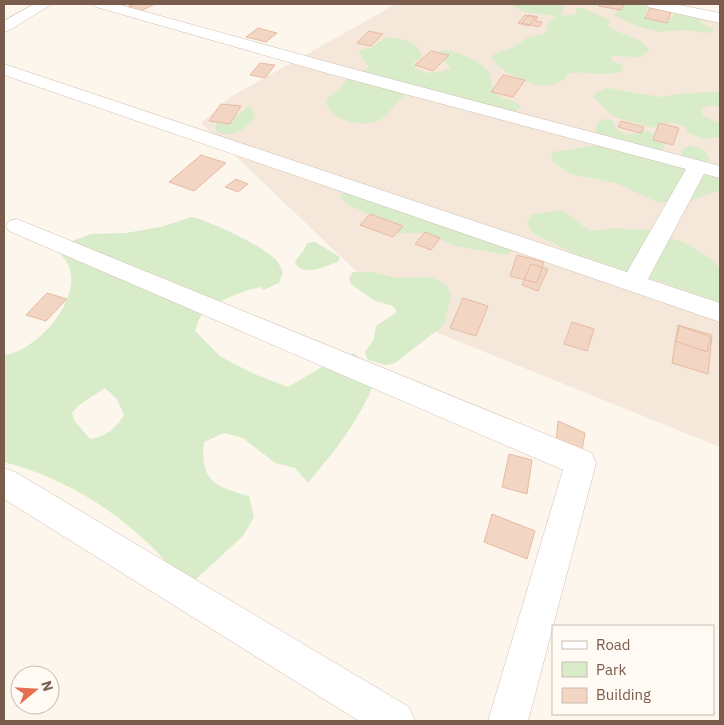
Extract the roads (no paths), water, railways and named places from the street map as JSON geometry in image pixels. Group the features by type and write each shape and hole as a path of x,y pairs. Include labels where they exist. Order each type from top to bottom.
{"street":[{"path":"4,27 44,4"},
{"path":"101,4 336,70 720,172"},
{"path":"653,4 720,18"},
{"path":"684,4 720,11"},
{"path":"4,69 720,313"},
{"path":"633,283 698,166"},
{"path":"17,226 581,462 508,721"},
{"path":"4,482 395,721"}]}
